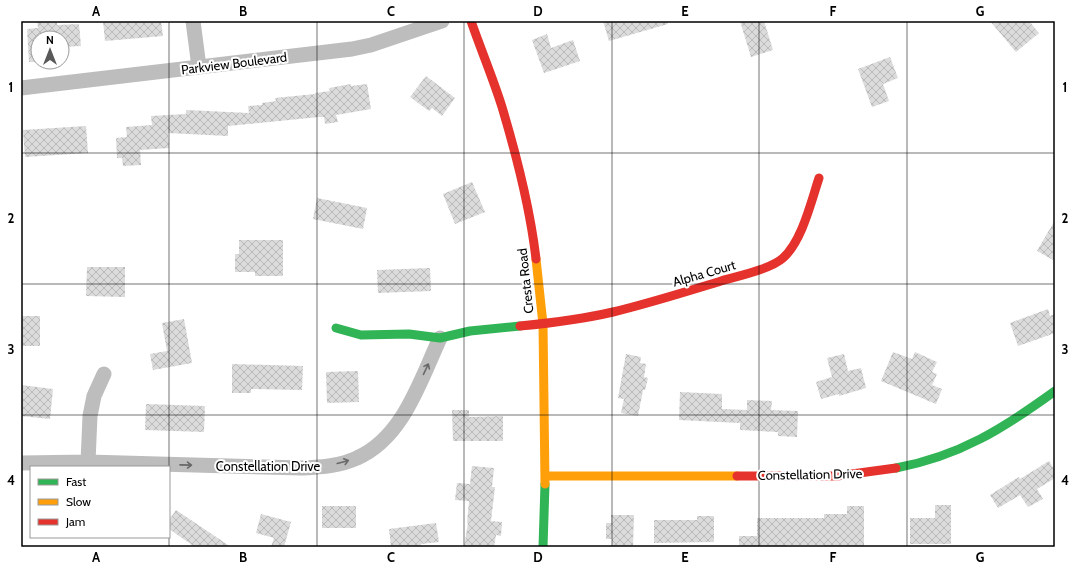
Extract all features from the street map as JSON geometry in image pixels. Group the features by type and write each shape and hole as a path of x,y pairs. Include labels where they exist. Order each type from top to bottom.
{"street":[{"path":"193,21 199,67"},
{"name":"Parkview Boulevard","path":"21,88 358,47 377,43 442,21"},
{"name":"Cresta Road","path":"471,21 502,106 522,178 532,228 543,324 545,476 543,547"},
{"name":"Alpha Court","path":"543,324 612,312 642,304 755,271 782,259 788,253 799,236 819,178"},
{"path":"336,328 361,336 409,334 440,338 470,331 543,324"},
{"name":"Constellation Drive","path":"21,463 88,462 303,468 327,466 356,458 372,450 386,439 396,426 406,411 440,338"},
{"path":"88,462 90,416 94,396 104,374"},
{"name":"Constellation Drive","path":"545,476 837,476 875,472 931,461 971,445 1033,408 1055,392"}],"building":[{"path":"37,21 57,21 57,25 79,24 81,46 70,47 70,30 30,30 29,62 27,29 38,28"},
{"path":"103,21 161,21 163,36 105,41"},
{"path":"603,21 667,21 668,24 609,41"},
{"path":"740,21 764,21 773,50 751,57"},
{"path":"990,21 1029,21 1039,33 1016,52"},
{"path":"547,34 551,48 573,40 580,61 544,73 532,40"},
{"path":"890,57 898,78 883,84 889,101 872,107 858,69"},
{"path":"426,76 455,98 442,116 432,108 429,111 410,97"},
{"path":"351,84 351,86 367,84 371,109 336,115 338,122 325,124 324,117 319,117 228,126 228,136 168,133 169,148 140,150 141,165 123,166 122,158 117,158 116,138 127,137 126,127 152,125 151,116 186,114 186,110 249,113 248,106 262,105 262,103 276,101 275,98 315,94 330,91 329,88"},
{"path":"86,126 88,153 25,157 23,130"},
{"path":"472,182 485,212 455,224 443,194"},
{"path":"317,198 367,208 363,229 313,219"},
{"path":"1055,220 1055,261 1037,251"},
{"path":"239,240 283,240 283,276 255,276 255,272 235,272 235,254 239,254"},
{"path":"87,267 125,267 125,297 86,296"},
{"path":"430,268 431,291 378,293 377,270"},
{"path":"1048,309 1050,316 1055,314 1055,333 1018,346 1010,323"},
{"path":"21,316 40,316 40,346 21,346"},
{"path":"184,319 192,363 153,370 150,354 167,351 162,323"},
{"path":"893,352 912,359 915,352 937,362 932,372 937,374 932,385 942,389 936,404 881,381"},
{"path":"626,354 641,357 640,363 646,364 644,377 648,378 645,390 643,390 638,416 621,413 624,399 618,398"},
{"path":"844,354 848,371 861,368 866,388 839,396 839,394 821,399 816,382 832,377 827,358"},
{"path":"232,364 303,366 302,390 251,389 251,393 232,393"},
{"path":"358,371 359,402 327,403 326,372"},
{"path":"21,385 53,389 50,419 21,416"},
{"path":"680,392 722,394 722,409 747,410 747,400 772,401 771,410 798,411 797,437 778,436 778,432 740,430 740,423 679,420"},
{"path":"146,404 205,406 204,432 145,430"},
{"path":"452,410 469,410 469,417 503,416 503,441 453,441"},
{"path":"1049,461 1055,471 1055,478 1037,489 1043,499 1028,507 1020,495 998,508 990,495"},
{"path":"472,466 494,468 492,487 495,487 491,521 502,522 501,536 496,535 494,547 464,547 468,523 469,501 455,500 457,483 470,484"},
{"path":"935,505 951,505 951,544 910,544 910,518 935,518"},
{"path":"322,506 356,506 356,528 322,528"},
{"path":"847,506 864,506 864,547 786,545 786,547 739,547 739,536 757,536 757,518 824,518 824,514 847,514"},
{"path":"176,510 231,547 195,547 170,530 170,519"},
{"path":"261,514 291,522 284,547 271,547 274,538 256,533"},
{"path":"611,515 634,515 633,547 612,547 612,539 606,539 606,523 611,523"},
{"path":"697,516 714,516 714,542 654,543 654,520 697,520"},
{"path":"436,523 439,542 421,544 421,547 391,547 389,529"}],"traffic: fast":[{"path":"336,328 361,335 409,334 440,338 470,331 520,326"},
{"path":"896,468 941,456 980,439 1018,417 1055,391"},
{"path":"543,547 545,484"}],"traffic: slow":[{"path":"536,259 543,324 545,484"},
{"path":"545,476 737,476"}],"traffic: jam":[{"path":"471,21 498,96 513,145 527,201 536,259"},
{"path":"520,326 590,317 613,312 771,266 783,258 796,242 805,221 819,178"},
{"path":"737,476 837,476 896,468"}]}
